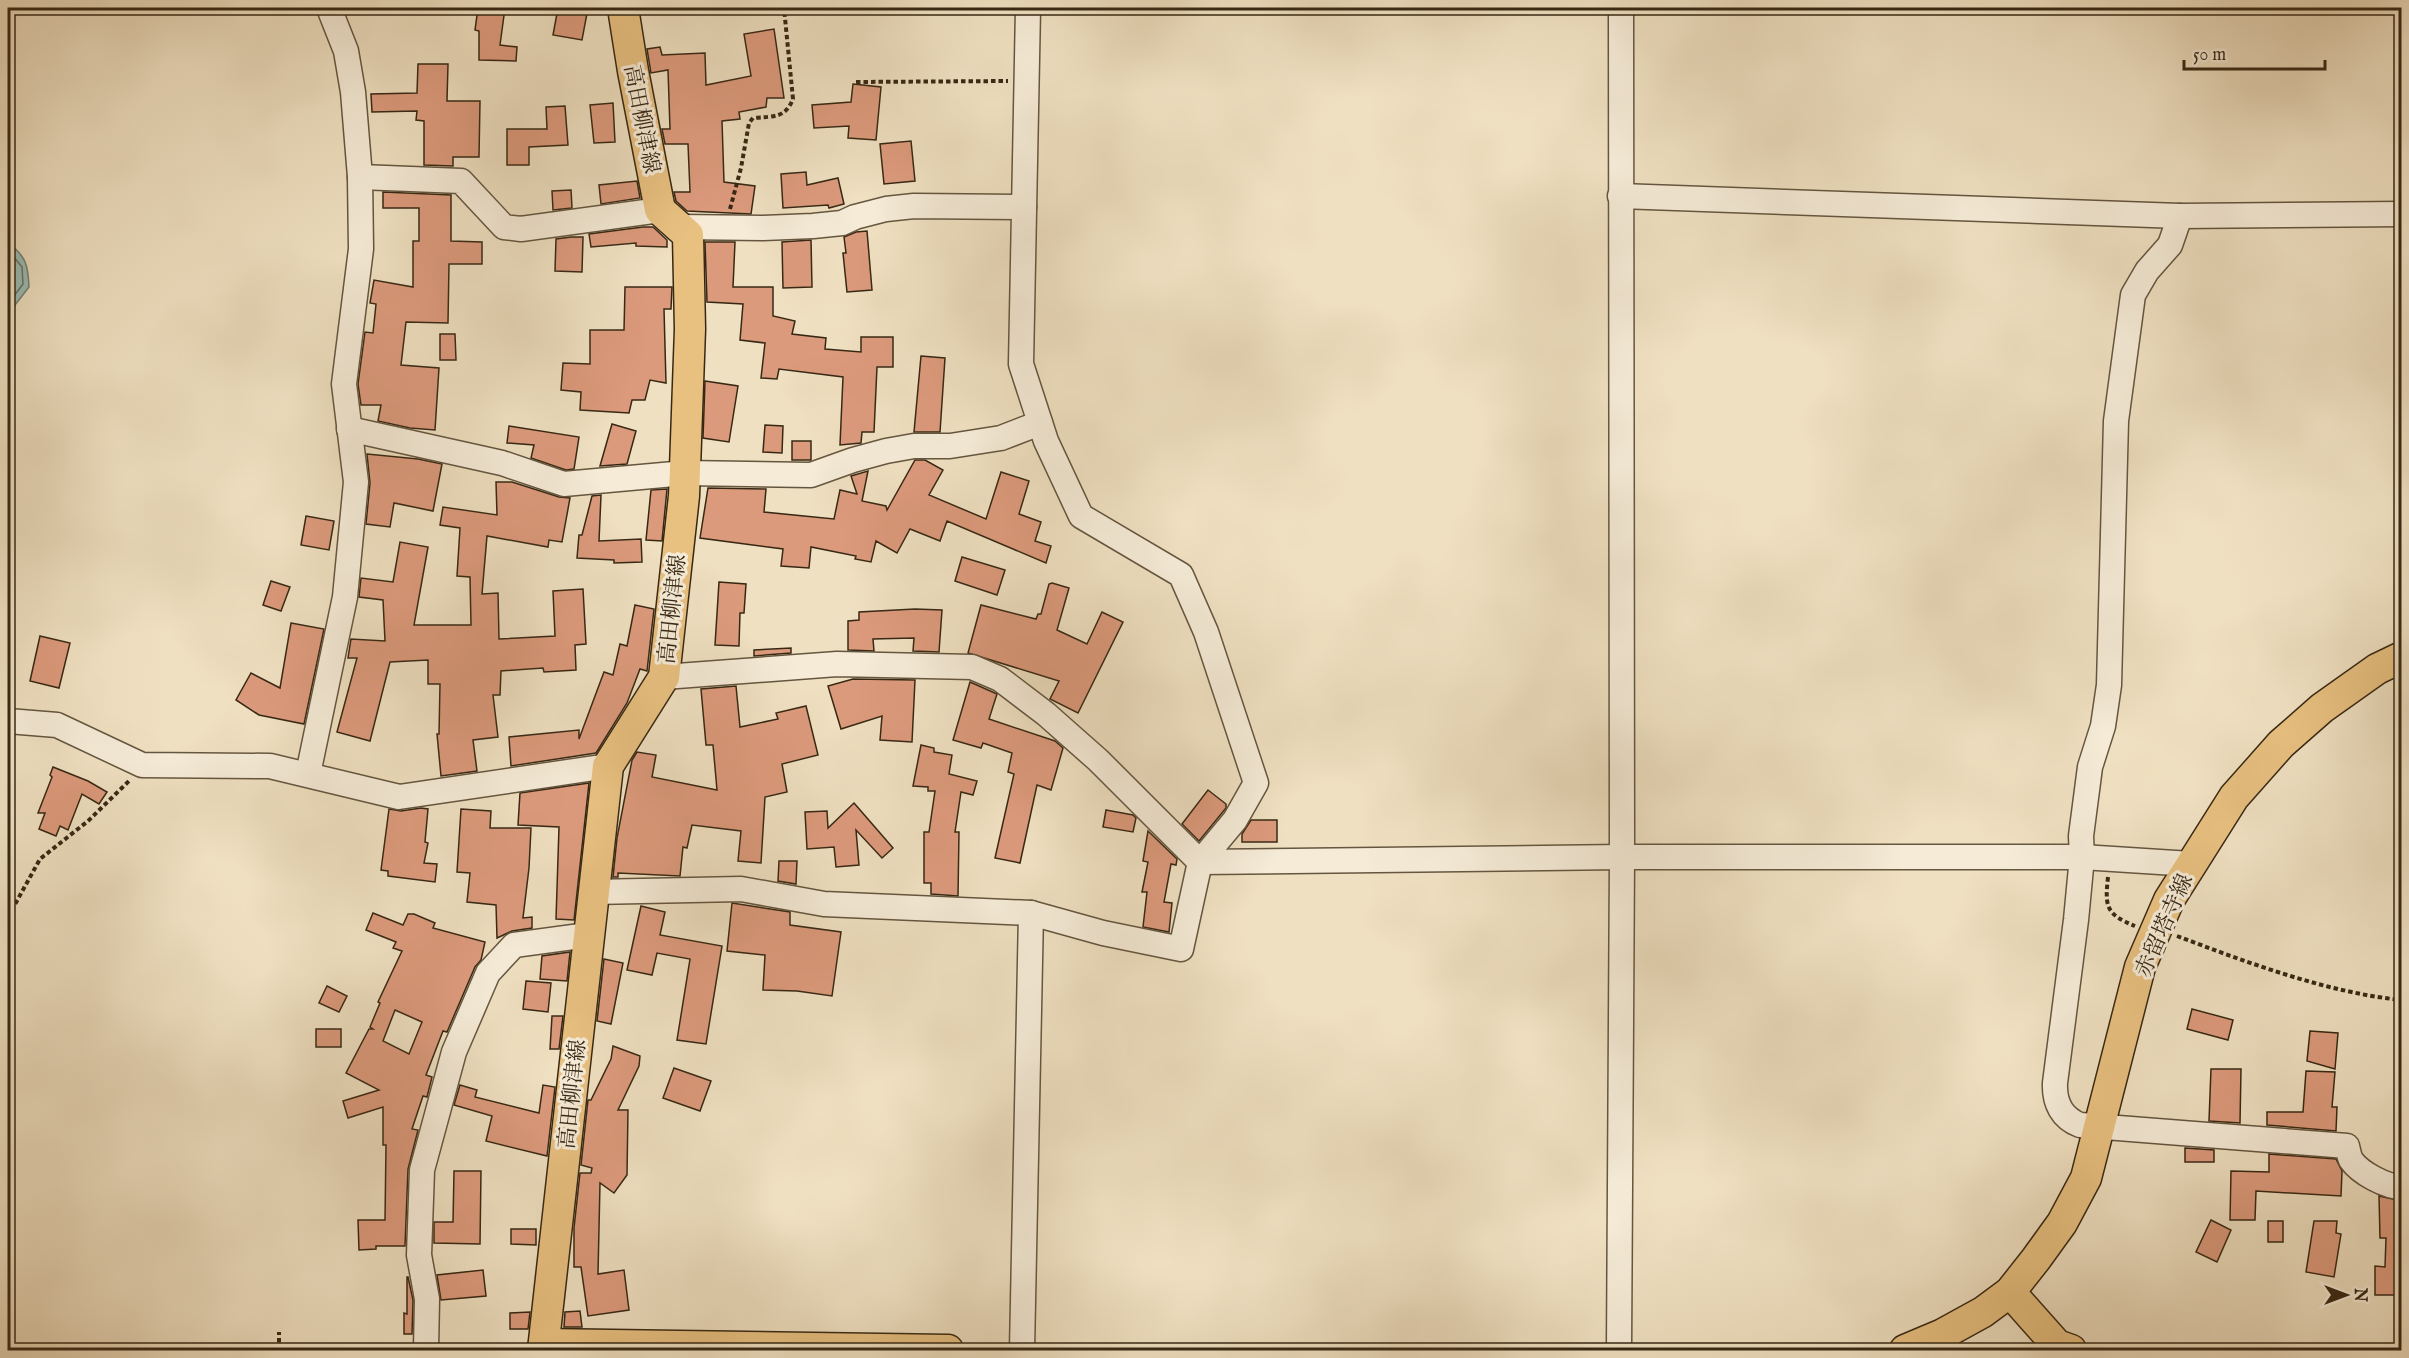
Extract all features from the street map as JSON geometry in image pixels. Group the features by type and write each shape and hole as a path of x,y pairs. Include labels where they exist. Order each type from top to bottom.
{"main road":[{"name":"高田柳津線","path":"543,1347 592,892 608,766 664,677 685,473 690,329 688,235 670,218 633,71 623,8"},
{"name":"赤留塔寺線","path":"1905,1350 1943,1334 1983,1312 2010,1292 2036,1259 2066,1214 2086,1178 2140,967 2169,900 2234,797 2281,744 2322,708 2377,669 2402,657"},
{"path":"2010,1292 2062,1349"},
{"path":"543,1347 948,1350"}],"street":[{"path":"308,774 345,597 356,482 344,384 361,249 360,177 353,92 346,51 329,8"},
{"path":"592,892 741,889 824,904 1031,913 1104,933 1181,949 1200,862 1235,820 1256,783 1206,632 1180,575 1081,516 1046,441 1021,364 1028,8"},
{"path":"1619,1350 1622,857 1621,8"},
{"path":"360,177 460,181 504,227 521,229 670,218 763,228 842,223 874,211 914,206 1024,207"},
{"path":"1620,196 2180,216 2402,214"},
{"path":"2180,216 2170,245 2147,271 2133,295 2116,421 2109,685 2103,726 2090,767 2055,1091 2062,1113 2069,1120 2080,1125 2347,1146 2351,1160 2362,1169 2378,1180 2394,1187 2402,1187"},
{"path":"349,429 502,463 564,484 685,473 811,475 885,451 914,446 950,446 1001,438 1040,423"},
{"path":"664,677 837,664 972,667 999,679 1046,714 1098,760 1200,862 1622,857 2082,857 2191,864"},
{"path":"8,721 57,725 142,765 270,766 399,797 608,766"},
{"path":"1022,1350 1031,913"},
{"path":"426,1350 427,1299 419,1254 422,1170 454,1052 488,973 514,945 588,935"}],"path":[{"path":"729,226 731,201 741,168 749,123 753,118 780,115 789,110 794,99 784,8"},
{"path":"2195,12 2355,8"},
{"path":"856,82 1027,81"},
{"path":"8,917 40,859 88,821 124,788 142,765"},
{"path":"2109,858 2105,904 2109,911 2131,925 2173,934 2221,952 2329,986 2375,998 2402,1000"},
{"path":"279,1332 279,1350"}],"water":[{"path":"8,242 19,252 25,262 29,287 8,314"}],"building":[{"path":"478,8 505,8 500,45 517,47 516,61 479,60 479,31 475,30"},
{"path":"558,8 588,8 582,40 553,35"},
{"path":"774,29 784,98 767,98 766,107 739,112 740,119 722,121 724,182 755,186 751,214 687,211 676,201 674,192 690,192 688,144 665,144 662,129 670,129 668,70 651,73 647,49 660,47 662,55 705,53 706,85 751,76 744,34"},
{"path":"418,64 448,64 447,101 480,101 479,157 453,157 453,166 424,165 424,121 416,120 417,111 372,112 371,94 417,93"},
{"path":"853,84 881,87 876,140 848,138 849,126 814,128 812,105 851,102"},
{"path":"613,103 615,142 594,143 590,105"},
{"path":"565,106 568,145 529,147 529,165 507,165 507,129 547,129 546,107"},
{"path":"911,141 915,181 884,184 880,144"},
{"path":"806,172 807,185 838,178 844,204 829,208 828,205 783,208 781,174"},
{"path":"637,181 640,198 601,204 599,185"},
{"path":"571,190 572,208 553,210 552,191"},
{"path":"383,192 451,195 451,241 482,242 482,264 449,264 448,323 406,322 401,365 439,368 435,430 410,428 378,421 381,405 361,405 358,384 365,332 373,333 376,304 370,303 374,280 413,287 413,241 419,241 419,208 383,208"},
{"path":"653,227 667,240 667,247 636,246 636,243 591,247 589,234"},
{"path":"867,231 872,290 847,292 843,253 846,253 844,237 856,232"},
{"path":"583,237 582,272 555,271 556,239"},
{"path":"811,240 812,287 783,288 782,242"},
{"path":"705,242 735,242 733,287 773,287 773,316 795,321 792,334 826,338 825,349 861,352 861,337 893,337 893,367 877,367 874,432 862,432 861,443 840,445 843,377 779,369 777,379 761,378 765,343 740,340 743,304 707,302"},
{"path":"625,287 672,287 671,309 664,309 666,383 650,380 645,400 632,400 629,413 580,410 581,392 561,390 563,363 590,364 590,330 624,330"},
{"path":"440,334 455,334 456,360 440,360"},
{"path":"921,356 945,358 940,432 914,432"},
{"path":"705,381 738,386 729,442 703,438"},
{"path":"612,424 636,431 627,464 600,466"},
{"path":"765,425 783,426 782,453 763,452"},
{"path":"509,426 579,437 574,469 566,470 531,458 534,445 507,443"},
{"path":"792,441 811,441 811,460 792,460"},
{"path":"367,454 442,464 433,511 394,503 390,527 366,524 370,483"},
{"path":"915,460 925,460 943,470 929,495 986,519 1001,472 1029,481 1019,514 1041,522 1035,541 1051,546 1046,563 947,521 940,541 910,529 897,553 876,541 871,562 855,559 856,556 811,547 809,568 781,566 783,549 700,538 708,488 766,489 764,512 834,519 840,490 857,494 851,476 868,471 862,501 886,506 887,510"},
{"path":"496,482 512,482 559,497 570,498 562,542 549,540 548,547 487,536 482,594 498,593 499,639 555,636 553,591 583,589 586,644 575,645 576,670 544,672 543,668 501,671 500,695 493,695 498,737 473,740 477,771 441,776 437,734 439,734 440,684 428,684 428,660 390,662 370,741 337,732 357,658 348,658 351,639 385,641 383,600 359,597 361,578 393,582 400,542 428,547 414,625 471,625 470,577 457,576 460,528 440,525 443,507 497,515"},
{"path":"667,489 662,541 646,540 651,490"},
{"path":"601,495 599,541 641,539 642,562 614,563 614,560 577,558 579,535 582,535 592,496"},
{"path":"306,516 334,521 329,550 301,545"},
{"path":"962,557 1005,570 997,595 955,581"},
{"path":"271,581 290,587 281,611 263,605"},
{"path":"719,582 746,584 744,613 740,613 739,646 715,645"},
{"path":"1049,584 1069,588 1057,630 1087,644 1102,612 1123,622 1078,713 1050,699 1059,681 968,653 981,605 1036,619 1038,614 1041,614"},
{"path":"635,605 654,609 647,671 640,669 627,703 596,753 511,766 509,737 579,730 579,739 604,672 613,675 620,644 627,646"},
{"path":"942,610 939,652 913,651 914,638 873,639 874,651 848,650 848,621 859,620 859,612"},
{"path":"291,623 324,629 304,724 259,715 236,700 251,673 280,688"},
{"path":"40,636 70,643 59,688 30,681"},
{"path":"791,648 791,653 754,656 754,650"},
{"path":"853,679 915,680 912,742 880,740 882,716 841,729 828,686"},
{"path":"970,682 997,694 989,719 1055,741 1063,748 1051,790 1037,785 1020,863 995,858 1014,774 1008,772 1012,753 983,743 981,748 953,740"},
{"path":"736,686 740,727 778,719 776,713 806,706 818,755 782,764 787,792 765,797 761,863 738,861 741,831 692,825 687,848 683,847 680,876 618,873 618,877 613,877 617,838 632,760 637,752 656,755 652,777 717,790 713,745 706,745 701,689"},
{"path":"921,745 934,748 934,752 952,755 949,774 977,781 973,795 961,792 955,832 959,832 958,896 931,894 931,883 924,883 924,832 929,832 935,791 928,791 928,787 913,786"},
{"path":"53,767 88,781 107,792 99,804 82,794 68,830 60,826 56,836 39,829 45,813 38,813 52,777 50,775"},
{"path":"589,783 574,920 556,919 559,827 518,825 520,793"},
{"path":"1208,790 1226,804 1226,808 1199,841 1182,824"},
{"path":"854,803 893,848 882,858 856,830 859,865 836,867 834,847 807,849 805,812 827,811 828,828"},
{"path":"389,809 401,811 428,809 425,842 428,843 424,863 437,864 435,882 388,876 388,871 381,870"},
{"path":"461,809 491,811 490,828 531,828 523,918 532,917 532,928 512,931 497,938 496,905 467,902 470,873 457,872"},
{"path":"1106,810 1133,815 1136,818 1133,832 1103,827"},
{"path":"1251,820 1277,820 1277,842 1242,842 1242,834"},
{"path":"1148,831 1177,859 1176,865 1171,864 1164,902 1172,903 1169,932 1143,927 1147,892 1142,892 1148,862 1143,861"},
{"path":"779,861 797,861 796,884 778,881"},
{"path":"732,903 790,912 790,925 841,932 832,996 797,991 763,990 765,955 727,951"},
{"path":"641,906 665,912 660,935 722,946 706,1044 677,1040 690,959 657,953 652,975 627,970"},
{"path":"373,913 403,925 408,914 414,914 435,923 433,928 485,942 481,960 475,967 447,1032 443,1031 426,1075 432,1077 427,1097 423,1096 412,1129 418,1130 408,1169 405,1246 376,1246 376,1249 359,1250 358,1220 385,1220 386,1145 383,1145 383,1107 348,1118 343,1101 379,1090 346,1073 369,1029 373,1029 370,1027 380,1003 378,1002 402,951 393,948 396,942 366,930","holes":["395,1010 422,1022 409,1054 383,1041"]},
{"path":"570,952 567,981 540,979 542,956"},
{"path":"604,959 623,963 611,1024 597,1021"},
{"path":"526,981 551,983 548,1012 523,1009"},
{"path":"327,986 347,996 339,1012 319,1003"},
{"path":"2192,1009 2233,1020 2228,1040 2187,1029"},
{"path":"552,1016 563,1016 559,1049 550,1049"},
{"path":"316,1029 341,1029 341,1047 316,1047"},
{"path":"2310,1031 2338,1033 2335,1069 2307,1061"},
{"path":"613,1046 640,1056 639,1066 618,1110 628,1110 627,1175 614,1193 600,1183 598,1274 624,1270 629,1310 588,1316 581,1267 574,1267 574,1228 580,1173 591,1173 592,1168 581,1165 588,1100 591,1100 611,1059"},
{"path":"674,1068 711,1081 700,1111 663,1098"},
{"path":"2211,1069 2241,1069 2240,1123 2209,1121"},
{"path":"2306,1071 2335,1072 2332,1107 2337,1107 2336,1131 2267,1125 2267,1112 2303,1112"},
{"path":"460,1085 477,1090 475,1097 539,1113 543,1085 555,1087 547,1156 486,1141 492,1116 454,1105"},
{"path":"2185,1148 2214,1150 2214,1162 2185,1162"},
{"path":"2269,1154 2336,1159 2342,1171 2341,1196 2256,1191 2255,1220 2230,1220 2231,1171 2269,1172"},
{"path":"454,1171 481,1171 480,1244 434,1243 434,1222 453,1222"},
{"path":"2379,1196 2402,1201 2402,1295 2375,1295 2375,1266 2385,1267 2386,1238 2380,1238"},
{"path":"2211,1220 2231,1230 2217,1262 2196,1252"},
{"path":"2268,1221 2283,1221 2283,1242 2268,1242"},
{"path":"2314,1221 2337,1221 2336,1233 2341,1234 2334,1277 2306,1272"},
{"path":"511,1229 536,1229 536,1245 511,1244"},
{"path":"483,1270 486,1296 441,1300 437,1275"},
{"path":"407,1277 413,1300 412,1334 404,1334 404,1313 407,1314"},
{"path":"580,1311 582,1327 564,1327 565,1312"},
{"path":"530,1312 528,1329 510,1329 510,1313"}]}
